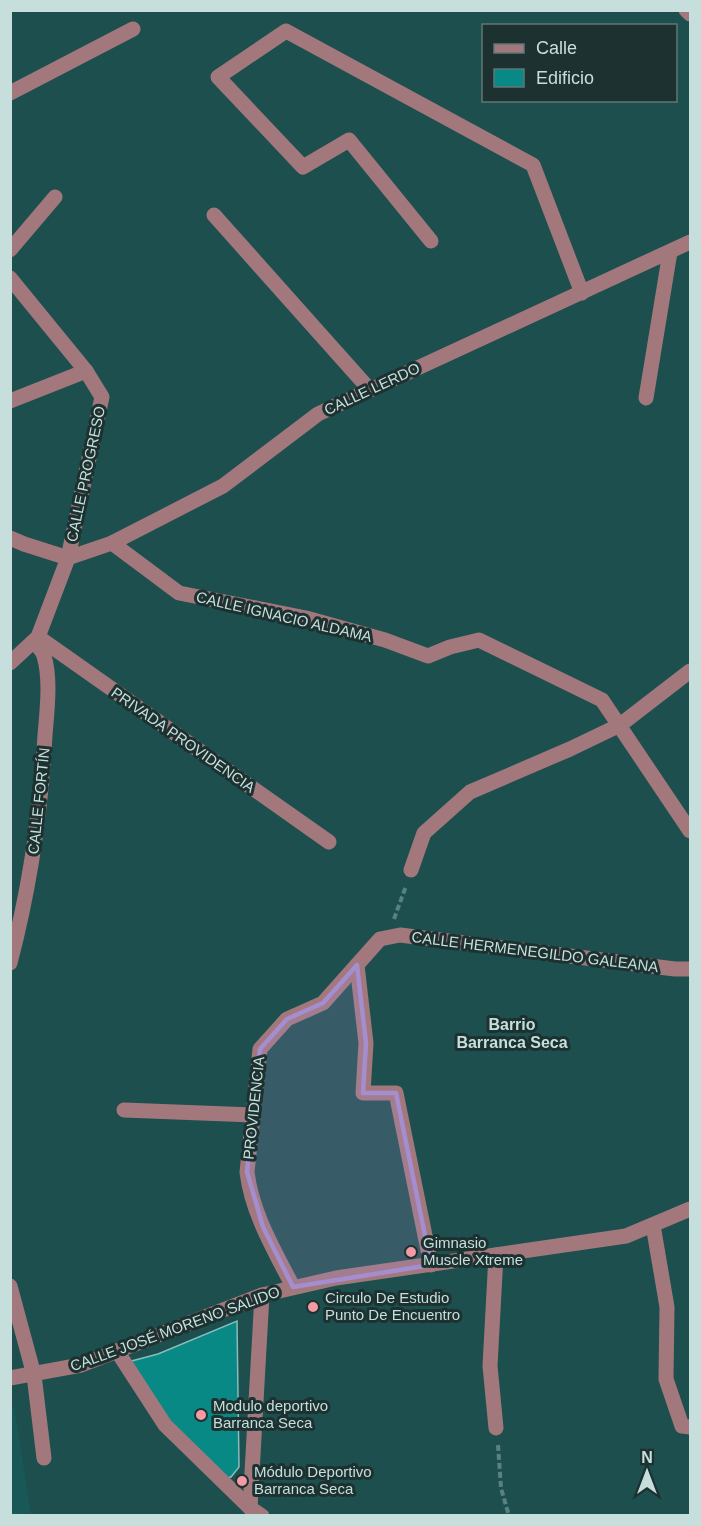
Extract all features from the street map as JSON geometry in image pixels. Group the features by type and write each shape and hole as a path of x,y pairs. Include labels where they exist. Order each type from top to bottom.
{"street":[{"path":"686,10 690,14"},
{"path":"10,93 133,29"},
{"path":"431,241 349,140 303,167 218,77 286,31 533,165 582,292"},
{"path":"10,250 55,197"},
{"path":"214,215 370,390"},
{"name":"CALLE LERDO","path":"68,558 112,543 223,486 318,414 690,242"},
{"path":"646,398 670,252"},
{"name":"CALLE PROGRESO","path":"10,278 86,371 102,397 68,558 35,640"},
{"path":"10,401 86,371"},
{"path":"10,538 68,558"},
{"name":"CALLE IGNACIO ALDAMA","path":"112,543 179,593 306,618 385,640 428,656 450,647 479,640 602,700 690,831"},
{"path":"10,663 35,640"},
{"name":"PRIVADA PROVIDENCIA","path":"35,640 328,842"},
{"name":"CALLE FORTÍN","path":"10,963 30,880 42,793 47,701 45,665 41,650 35,640"},
{"path":"411,870 424,833 470,792 560,754 620,725 690,671"},
{"name":"CALLE HERMENEGILDO GALEANA","path":"385,938 400,935 583,959 690,969"},
{"name":"PROVIDENCIA","path":"293,1287 263,1227 249,1191 247,1172 260,1049 287,1019 323,1004 357,965 385,938"},
{"path":"357,965 366,1043 363,1093 396,1093 431,1264"},
{"path":"124,1110 253,1115"},
{"name":"CALLE JOSÉ MORENO SALIDO","path":"10,1378 81,1365 262,1295 293,1287 336,1278 626,1236 690,1209"},
{"path":"653,1225 667,1307 666,1379 682,1426 690,1427"},
{"path":"496,1255 490,1366 496,1428"},
{"path":"10,1286 34,1374 44,1458"},
{"path":"256,1512 262,1295"},
{"path":"117,1351 165,1425 256,1512"}],"path":[{"path":"385,938 411,870"},
{"path":"496,1428 501,1488 509,1515"}],"highlighted area":[{"path":"357,965 366,1043 363,1093 396,1093 431,1265 293,1287 263,1227 247,1172 260,1049 287,1019 323,1003"}],"shaded area":[{"path":"11,1407 14,1407 31,1515 11,1515"}],"building":[{"name":"Modulo deportivo Barranca Seca","path":"237,1321 239,1467 231,1477 214,1481 124,1363 158,1354"}],"place":[{"name":"Gimnasio Muscle Xtreme","path":"411,1252"},
{"name":"Circulo De Estudio Punto De Encuentro","path":"313,1307"},
{"name":"Modulo deportivo Barranca Seca","path":"201,1415"},
{"name":"Módulo Deportivo Barranca Seca","path":"242,1481"}],"district":[{"name":"Barrio Barranca Seca","path":"512,1033"}]}
